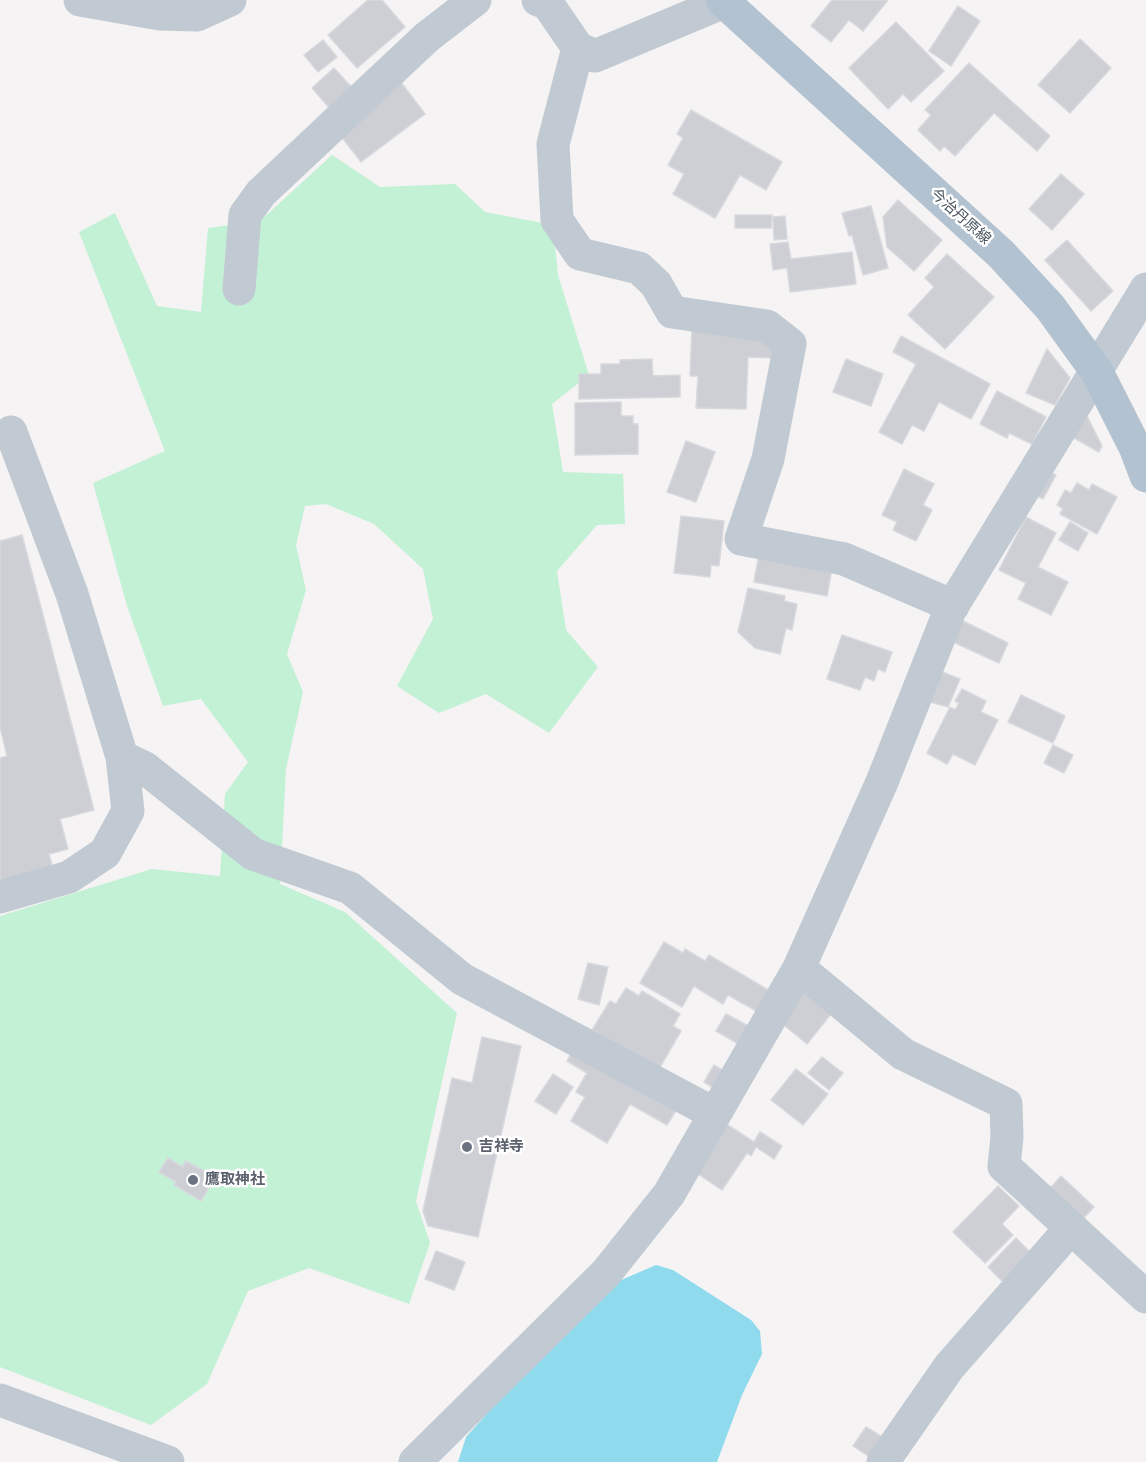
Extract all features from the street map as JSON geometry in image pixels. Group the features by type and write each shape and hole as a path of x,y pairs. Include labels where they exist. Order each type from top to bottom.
{"main road":[{"name":"今治丹原線","path":"723,1 1001,254 1050,307 1097,372 1135,447 1146,476"}],"street":[{"path":"80,0 160,14 196,15 230,0"},
{"path":"240,289 245,215 261,193 428,37 475,0"},
{"path":"538,0 547,3 578,48 595,56 723,1"},
{"path":"578,48 553,144 557,220 580,254 639,268 656,284 672,312 767,326 790,344 768,459 741,539 844,560 953,606"},
{"path":"415,1462 606,1274 669,1194 799,969 882,782 953,606 1146,289"},
{"path":"0,897 69,877 105,853 128,811 122,757 72,594 11,432"},
{"path":"122,757 145,768 253,854 350,888 462,979 715,1114"},
{"path":"799,969 903,1054 1006,1104 1007,1137 1004,1166 1146,1297"},
{"path":"883,1462 949,1367 1071,1228"},
{"path":"0,1400 168,1462"}],"green space":[{"path":"332,155 380,187 455,184 485,212 553,225 558,275 589,375 552,404 563,472 623,474 625,524 597,525 557,571 566,630 598,667 549,733 486,694 439,713 397,686 433,619 423,569 374,524 326,504 305,506 296,545 306,590 287,654 303,692 286,769 280,884 345,912 457,1013 416,1201 430,1243 409,1304 309,1268 248,1291 207,1384 151,1425 0,1367 0,916 152,869 220,876 225,794 248,762 201,699 163,706 127,606 93,483 165,451 79,232 115,213 157,306 201,312 208,228 260,221"}],"water":[{"path":"656,1265 673,1270 751,1320 760,1331 762,1354 742,1395 717,1462 458,1462 466,1437 598,1290"}],"building":[{"path":"368,0 382,0 405,27 357,68 328,35"},
{"path":"832,0 888,0 863,31 849,20 831,42 811,26"},
{"path":"958,6 980,21 951,66 929,51"},
{"path":"896,22 944,71 911,102 903,94 888,109 849,68"},
{"path":"1080,39 1111,68 1070,113 1038,85"},
{"path":"323,40 337,57 318,72 304,55"},
{"path":"969,63 1050,136 1037,151 994,113 955,156 944,146 940,151 918,130 931,115 925,110"},
{"path":"334,68 355,91 332,111 312,88"},
{"path":"397,77 425,114 361,162 337,131"},
{"path":"691,110 782,162 766,190 740,175 715,218 673,194 684,174 668,165 683,138 677,134"},
{"path":"1061,174 1084,194 1052,230 1029,209"},
{"path":"898,200 942,240 914,271 887,247 883,217"},
{"path":"871,206 888,268 863,275 852,235 849,236 842,213"},
{"path":"735,215 772,215 771,228 735,228"},
{"path":"785,216 787,239 774,240 773,217"},
{"path":"1067,240 1113,291 1091,311 1045,260"},
{"path":"788,242 791,259 852,252 856,284 790,292 787,268 773,270 770,244"},
{"path":"947,254 994,297 945,349 908,315 934,287 925,278"},
{"path":"692,328 777,342 776,358 748,357 746,409 696,408 698,376 690,376"},
{"path":"901,336 990,384 971,419 939,402 924,431 912,425 902,444 879,432 916,364 893,352"},
{"path":"1047,349 1070,378 1055,405 1026,393"},
{"path":"652,359 653,376 680,375 680,397 579,399 579,374 601,374 601,364 620,364 620,360"},
{"path":"846,359 883,374 871,406 833,392"},
{"path":"997,391 1046,417 1032,444 1009,433 1007,438 980,424"},
{"path":"621,402 621,416 633,416 633,424 638,424 638,454 575,455 575,403"},
{"path":"1084,410 1102,446 1099,452 1065,433"},
{"path":"686,441 715,452 696,502 667,492"},
{"path":"1043,468 1056,475 1043,499 1030,492"},
{"path":"904,469 934,484 923,505 932,510 916,541 893,530 897,522 882,515"},
{"path":"1077,483 1089,490 1092,484 1117,497 1097,534 1060,514 1063,509 1057,505 1065,490 1071,493"},
{"path":"681,516 724,521 719,566 711,565 710,577 674,573"},
{"path":"1026,517 1056,533 1038,567 1068,582 1051,615 1018,599 1026,583 999,570"},
{"path":"1070,522 1088,533 1078,551 1059,540"},
{"path":"22,535 94,810 60,819 68,849 49,854 54,872 0,886 0,758 7,756 0,727 0,541"},
{"path":"759,554 832,568 827,596 754,582"},
{"path":"748,588 785,596 784,601 797,604 792,630 786,628 780,654 755,648 738,632"},
{"path":"961,620 1008,643 999,663 951,641"},
{"path":"842,635 892,652 885,672 878,669 874,681 865,677 860,690 827,679"},
{"path":"935,669 960,679 948,707 923,700"},
{"path":"962,689 986,701 981,712 998,720 975,765 953,754 947,764 927,753 950,707 955,710 959,703 955,701"},
{"path":"1021,695 1065,716 1053,743 1008,722"},
{"path":"1053,745 1073,755 1064,773 1044,763"},
{"path":"664,942 683,953 685,949 705,961 709,955 770,991 758,1012 728,995 723,1004 694,986 682,1007 640,983"},
{"path":"588,963 608,967 599,1005 578,999"},
{"path":"626,988 639,996 642,991 680,1014 673,1026 681,1031 659,1069 592,1030 610,1001 616,1004"},
{"path":"803,991 831,1014 807,1044 779,1021"},
{"path":"726,1014 752,1028 742,1046 716,1031"},
{"name":"吉祥寺","path":"482,1037 521,1046 478,1237 428,1226 423,1211 452,1078 472,1083"},
{"path":"577,1043 680,1104 667,1125 630,1104 607,1143 571,1121 585,1097 576,1092 587,1073 567,1061"},
{"path":"822,1057 843,1073 829,1090 808,1073"},
{"path":"714,1065 727,1073 717,1090 704,1082"},
{"path":"796,1069 828,1094 803,1125 771,1100"},
{"path":"553,1074 573,1087 556,1114 535,1101"},
{"path":"720,1120 754,1142 760,1132 782,1146 774,1159 756,1147 751,1156 747,1153 722,1190 692,1170"},
{"name":"鷹取神社","path":"168,1158 182,1167 186,1161 215,1177 201,1201 174,1185 176,1182 159,1172"},
{"path":"1061,1176 1094,1207 1076,1226 1044,1195"},
{"path":"998,1186 1019,1206 1002,1224 1013,1235 985,1263 953,1232"},
{"path":"1016,1238 1032,1254 1004,1283 988,1267"},
{"path":"436,1251 465,1262 454,1290 425,1279"},
{"path":"866,1427 884,1438 871,1458 853,1446"}],"place":[{"name":"吉祥寺","path":"467,1147"},
{"name":"鷹取神社","path":"193,1180"}]}
